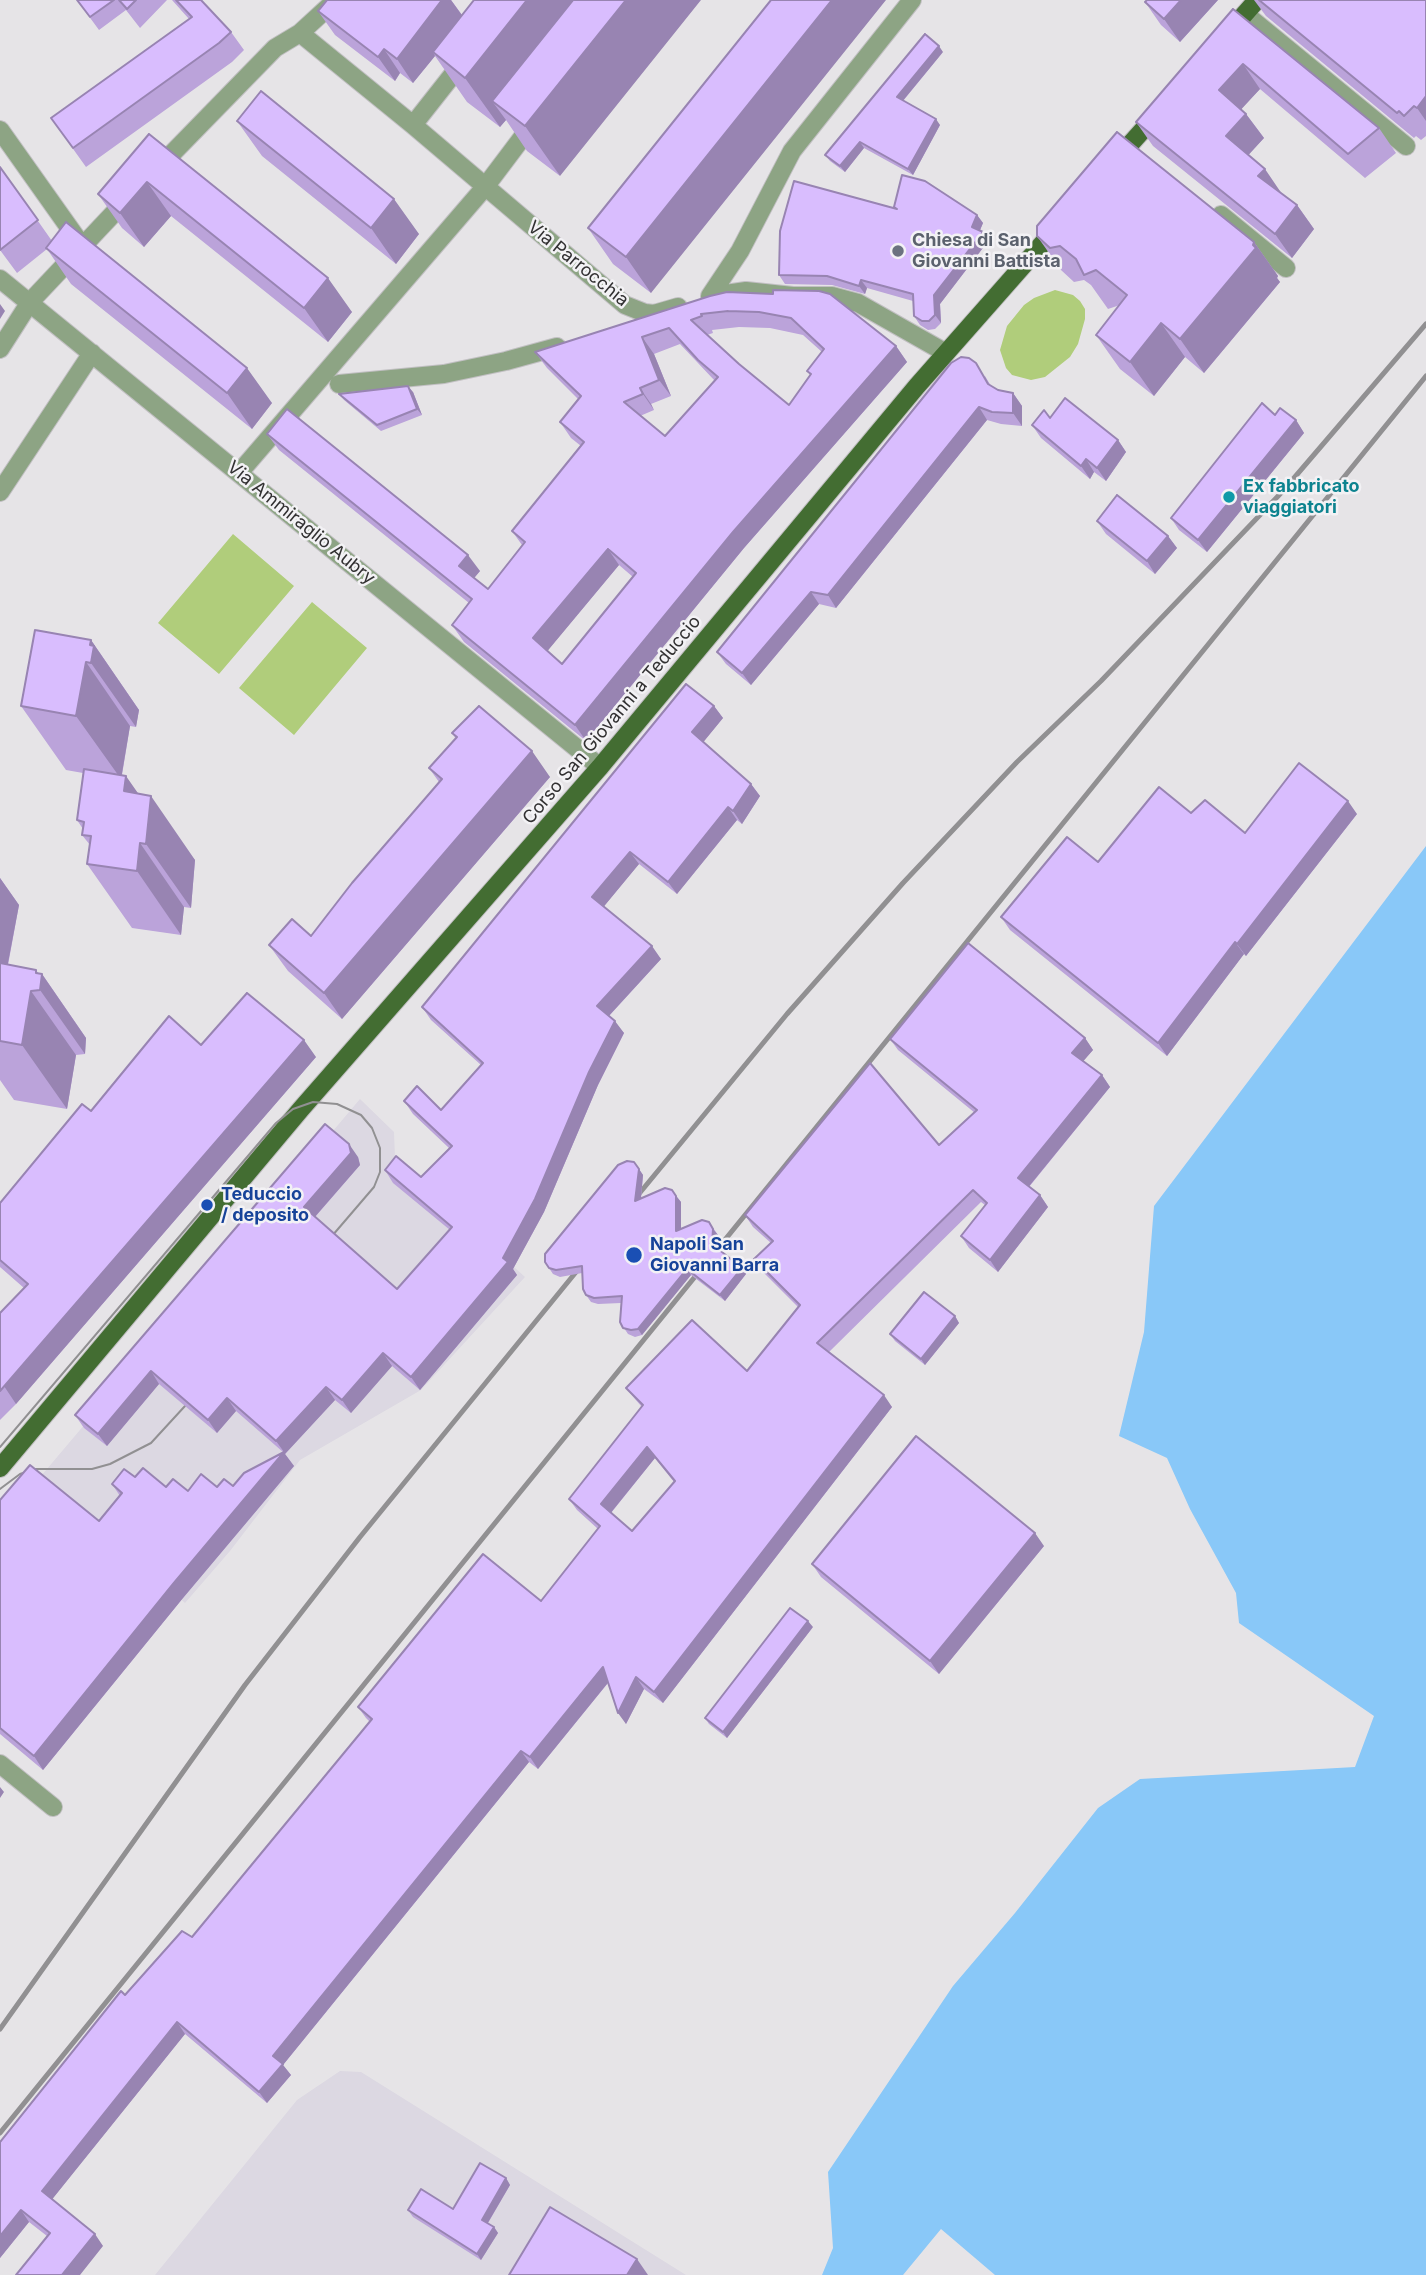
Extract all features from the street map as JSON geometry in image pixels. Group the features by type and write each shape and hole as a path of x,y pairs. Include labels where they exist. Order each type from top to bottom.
{"main road":[{"path":"1219,44 1257,0"},
{"path":"1106,172 1136,147 1166,103"},
{"name":"Corso San Giovanni a Teduccio","path":"0,1468 302,1110 600,767 946,353 1072,210"}],"street":[{"path":"0,349 30,302 82,246 275,48 300,33 336,0"},
{"path":"710,296 740,251 792,151 912,0"},
{"path":"1245,14 1406,146"},
{"name":"Via Parrocchia","path":"300,33 625,304 645,313 661,312 710,296 746,291 793,296 832,296 858,303 946,353"},
{"path":"413,125 479,42"},
{"path":"239,472 485,187 544,110"},
{"path":"0,131 82,246"},
{"path":"1203,201 1286,268"},
{"name":"Via Ammiraglio Aubry","path":"0,279 600,767"},
{"path":"621,326 645,313"},
{"path":"339,384 444,374 506,361 569,343"},
{"path":"0,492 92,353"},
{"path":"0,1764 53,1807"}],"shaded area":[{"path":"360,1099 394,1132 395,1158 525,1277 421,1390 300,1460 230,1551 185,1603 41,1476"},
{"path":"340,2071 361,2072 686,2275 155,2275 297,2100"}],"green space":[{"path":"1055,290 1073,295 1085,309 1078,344 1070,357 1045,377 1031,380 1012,375 1006,368 1000,350 1007,326 1024,305"},
{"path":"233,534 294,586 219,674 158,623"},
{"path":"312,602 367,648 294,735 239,688"}],"water":[{"path":"1426,846 1426,2275 995,2275 941,2229 903,2275 822,2275 833,2248 828,2172 953,1986 1098,1808 1140,1779 1355,1767 1374,1716 1239,1623 1236,1593 1190,1509 1167,1458 1119,1436 1144,1332 1154,1206"}],"building":[{"path":"77,0 114,0 90,17"},
{"path":"119,0 136,0 127,9"},
{"path":"176,0 201,0 231,32 73,148 51,118 192,17"},
{"path":"327,0 442,0 397,59 384,49 378,57 318,11"},
{"path":"474,0 527,0 465,78 433,52"},
{"path":"573,0 626,0 525,126 492,101"},
{"path":"771,0 832,0 626,257 588,228"},
{"path":"1181,0 1164,19 1145,2"},
{"path":"1259,0 1426,0 1426,96 1417,108 1414,106 1404,116 1399,111 1397,113"},
{"path":"1233,9 1379,128 1348,154 1243,64 1219,90 1246,114 1226,136 1265,169 1258,176 1297,205 1275,234 1136,122"},
{"path":"925,34 939,46 897,97 936,119 908,169 860,142 840,166 825,155"},
{"path":"261,91 394,199 371,228 237,121"},
{"path":"1117,132 1254,242 1256,248 1180,339 1161,323 1130,362 1096,335 1127,295 1096,270 1084,275 1076,259 1060,246 1050,248 1037,236 1037,226"},
{"path":"149,134 328,278 304,308 147,182 120,213 98,194"},
{"path":"0,167 38,220 0,250"},
{"path":"902,175 925,181 977,215 972,227 983,232 934,295 935,315 929,321 922,321 914,316 913,294 861,280 859,286 827,276 779,275 780,231 794,181 897,209 894,207"},
{"path":"66,222 247,368 227,393 46,248"},
{"path":"773,290 819,291 830,294 896,346 733,532 575,725 452,625 472,599 267,434 287,409 468,555 459,566 488,589 525,542 512,531 584,442 560,422 581,396 535,352 710,296 727,292 773,294","holes":["759,312 791,318 824,349 807,371 811,374 789,405 691,320 702,316 701,314","669,328 698,360 718,377 665,436 624,402 643,394 640,388 659,380 642,337","608,549 636,573 562,664 533,638"]},
{"path":"961,357 976,363 988,384 998,390 1013,393 1013,413 992,412 979,407 828,595 811,592 742,673 717,652 951,363"},
{"path":"408,386 417,409 377,425 339,394"},
{"path":"1065,398 1118,440 1097,468 1086,459 1081,466 1032,425 1044,410 1050,418"},
{"path":"1262,403 1275,415 1280,408 1296,420 1198,540 1171,518"},
{"path":"1117,495 1168,536 1147,561 1097,521"},
{"path":"35,630 91,640 90,645 94,646 91,663 86,662 76,716 21,706"},
{"path":"686,684 714,706 692,732 751,784 733,811 728,807 668,882 630,852 592,897 652,946 597,1006 615,1021 589,1072 535,1199 503,1258 508,1262 411,1377 383,1353 342,1400 326,1387 276,1441 227,1398 208,1420 151,1371 98,1434 75,1415 325,1124 349,1144 351,1153 304,1207 397,1289 452,1227 385,1170 396,1156 421,1177 452,1146 404,1101 417,1086 441,1110 483,1063 422,1007"},
{"path":"479,706 532,751 324,993 269,945 292,919 311,936 352,883 442,779 429,768 457,737 452,733"},
{"path":"1299,763 1348,801 1158,1043 1001,917 1067,837 1098,862 1159,787 1191,813 1205,800 1245,833"},
{"path":"84,769 126,776 124,791 151,796 146,844 140,843 137,871 87,864 91,836 82,835 84,822 77,820"},
{"path":"968,943 1085,1038 1072,1053 1102,1075 1018,1178 1040,1195 990,1260 961,1236 987,1203 973,1190 817,1343 884,1395 654,1692 636,1677 618,1713 603,1667 530,1757 521,1751 273,2056 283,2064 259,2092 177,2022 42,2191 95,2234 62,2275 16,2275 50,2233 21,2210 0,2236 0,2142 121,1991 125,1995 182,1931 192,1937 372,1719 358,1707 483,1554 541,1601 600,1526 569,1499 643,1405 626,1388 692,1320 747,1371 800,1305 754,1259 773,1241 745,1215 870,1063 939,1145 977,1110 890,1039","holes":["647,1447 675,1481 632,1531 601,1504"]},
{"path":"0,963 36,970 36,973 42,974 40,990 31,991 22,1045 0,1041"},
{"path":"247,993 304,1040 0,1391 0,1313 28,1284 0,1260 0,1203 82,1104 91,1111 169,1016 201,1045"},
{"path":"627,1161 634,1162 639,1169 635,1201 665,1188 672,1190 676,1196 676,1231 702,1220 709,1222 713,1229 712,1244 742,1268 720,1295 687,1269 638,1329 631,1330 623,1328 620,1322 622,1296 594,1298 586,1295 583,1289 582,1266 556,1270 549,1268 545,1262 545,1254 618,1165"},
{"path":"924,1292 955,1316 921,1359 890,1334"},
{"path":"916,1436 1035,1533 930,1661 812,1564"},
{"path":"284,1452 34,1756 0,1728 0,1500 30,1465 99,1521 122,1493 112,1484 124,1469 135,1477 143,1468 166,1487 173,1479 188,1491 201,1474 217,1487 224,1479 233,1486 244,1473"},
{"path":"790,1608 808,1621 723,1732 705,1718"},
{"path":"480,2163 506,2178 482,2220 494,2227 477,2254 408,2210 421,2189 453,2209"},
{"path":"550,2207 637,2259 627,2275 509,2275"}],"tram line":[{"path":"0,1447 276,1123 293,1109 313,1102 337,1104 361,1115 372,1128 380,1148 380,1172 374,1187 332,1236"},
{"path":"0,1489 20,1474 35,1469 92,1469 110,1464 151,1443 185,1406"}],"railway":[{"path":"629,1206 787,1014 903,883 1017,762 1101,681 1282,492 1426,324"},
{"path":"0,2133 1426,376"},
{"path":"0,2029 245,1685 360,1537 585,1261"}],"place":[{"name":"Chiesa di San Giovanni Battista","path":"898,251"},
{"name":"Ex fabbricato viaggiatori","path":"1229,497"},
{"name":"Teduccio / deposito","path":"207,1205"},
{"name":"Napoli San Giovanni Barra","path":"634,1255"}]}
